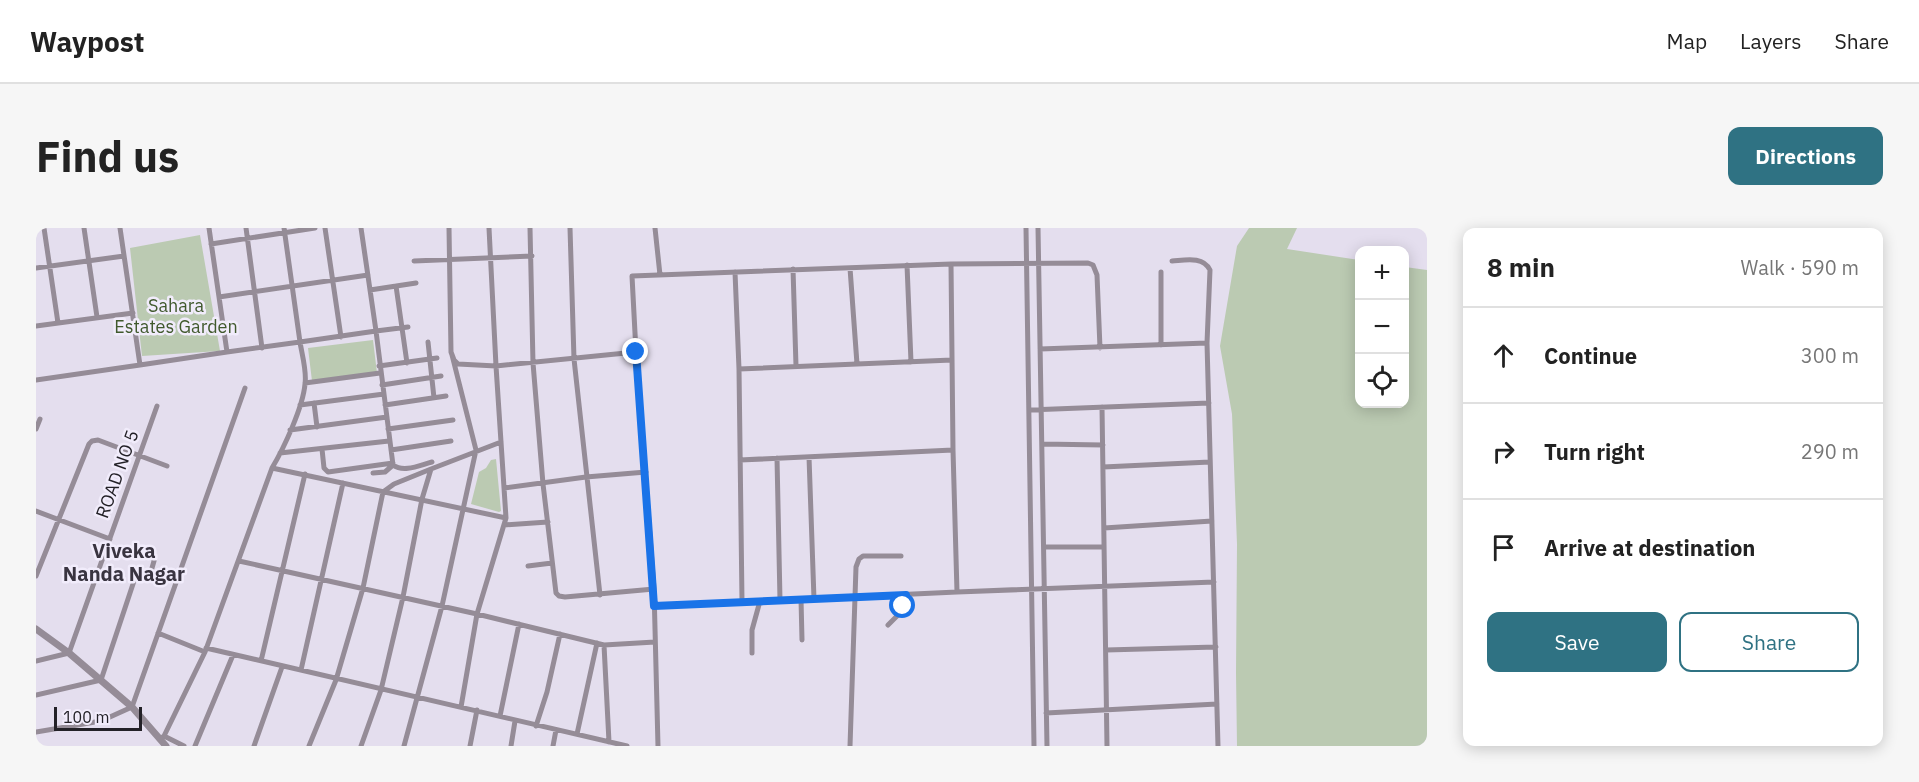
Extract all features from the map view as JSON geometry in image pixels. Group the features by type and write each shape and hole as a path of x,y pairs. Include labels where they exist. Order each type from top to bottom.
{"street":[{"path":"44,228 58,323"},
{"path":"84,228 97,318"},
{"path":"120,228 140,365"},
{"path":"209,228 227,352"},
{"path":"246,228 262,348"},
{"path":"211,244 284,230 315,228"},
{"path":"325,228 341,337"},
{"path":"361,228 393,464"},
{"path":"404,746 442,606 465,509 476,450 452,355 449,228"},
{"path":"461,706 477,614 506,518 489,228"},
{"path":"530,228 533,363 543,483 556,593 559,597 654,589"},
{"path":"570,228 574,359 600,595"},
{"path":"655,228 660,275"},
{"path":"1026,228 1035,746"},
{"path":"1038,228 1047,746"},
{"path":"162,737 206,650 272,468 290,430 306,384 284,230"},
{"path":"36,268 124,256"},
{"path":"414,261 532,256"},
{"path":"1172,261 1201,260 1210,270 1207,344 1218,746"},
{"path":"951,264 957,592"},
{"path":"658,746 654,589 636,352 633,276 907,265 1088,264 1093,266 1097,275 1100,348"},
{"path":"907,265 911,362"},
{"path":"850,268 857,364"},
{"path":"793,269 796,366"},
{"path":"735,272 739,369 742,601"},
{"path":"1161,272 1161,345"},
{"path":"219,297 368,276"},
{"path":"370,290 416,283"},
{"path":"396,286 405,327 407,363"},
{"path":"36,326 133,313"},
{"path":"36,380 405,327"},
{"path":"428,342 434,398"},
{"path":"1040,349 1207,344"},
{"path":"452,355 454,360 464,366 496,366 636,352"},
{"path":"379,366 437,358"},
{"path":"739,369 952,360"},
{"path":"306,384 380,374"},
{"path":"382,385 441,376"},
{"path":"36,732 101,721 132,707 245,388"},
{"path":"300,405 384,394"},
{"path":"386,405 446,396"},
{"path":"314,403 317,427"},
{"path":"1029,410 1209,404"},
{"name":"ROAD NO 5","path":"69,654 157,406"},
{"path":"1102,407 1107,746"},
{"path":"290,430 387,417"},
{"path":"36,429 40,419"},
{"path":"388,429 453,420"},
{"path":"36,576 92,441 98,440 167,466"},
{"path":"280,453 389,441"},
{"path":"391,450 451,441"},
{"path":"309,746 336,680 363,588 383,492 431,466 501,442"},
{"path":"1042,444 1103,445"},
{"path":"322,449 324,468 334,473 393,464 400,469 431,466"},
{"path":"740,460 953,450"},
{"path":"809,457 814,598"},
{"path":"777,458 780,600"},
{"path":"1103,468 1210,462"},
{"path":"373,473 385,472 393,464"},
{"path":"361,746 381,690 404,597 422,499 431,466"},
{"path":"272,468 506,518"},
{"path":"504,488 646,472"},
{"path":"261,662 305,474"},
{"path":"302,670 343,483"},
{"path":"36,511 110,539"},
{"path":"1104,528 1212,521"},
{"path":"504,525 548,522"},
{"path":"1045,547 1104,547"},
{"path":"850,746 856,567 858,560 863,556 900,556"},
{"path":"101,680 135,579 138,576 150,575 154,561"},
{"path":"238,561 404,597 604,645 655,642"},
{"path":"528,566 552,563"},
{"path":"654,606 1214,582"},
{"path":"888,625 900,613 906,595"},
{"path":"801,599 802,640"},
{"path":"752,653 752,630 760,601"},
{"path":"500,716 519,624"},
{"path":"36,630 69,654 132,707 162,737 166,746"},
{"path":"158,633 206,650 461,706 515,721 627,746"},
{"path":"536,726 547,692 560,634"},
{"path":"577,734 597,643"},
{"path":"604,645 609,742"},
{"path":"1106,650 1216,647"},
{"path":"36,662 69,654"},
{"path":"195,746 233,655"},
{"path":"254,746 282,667"},
{"path":"36,695 101,680"},
{"path":"1046,713 1217,704"},
{"path":"470,746 477,710"},
{"path":"511,746 515,721"},
{"path":"553,746 556,730"},
{"path":"162,737 184,746"},
{"path":"593,746 594,739"}],"green space":[{"path":"1249,228 1297,228 1287,249 1355,259 1355,408 1409,408 1409,268 1427,270 1427,746 1237,746 1237,544 1232,414 1220,346 1237,246"},
{"name":"Sahara Estates Garden","path":"200,235 220,351 142,356 130,248"},
{"path":"373,340 377,373 312,381 308,348"},
{"path":"496,459 501,511 499,512 471,504 479,472 486,468 491,460"}],"district":[{"name":"Viveka Nanda Nagar","path":"124,562"}],"route":[{"path":"636,352 654,606 906,595 903,606"}]}
